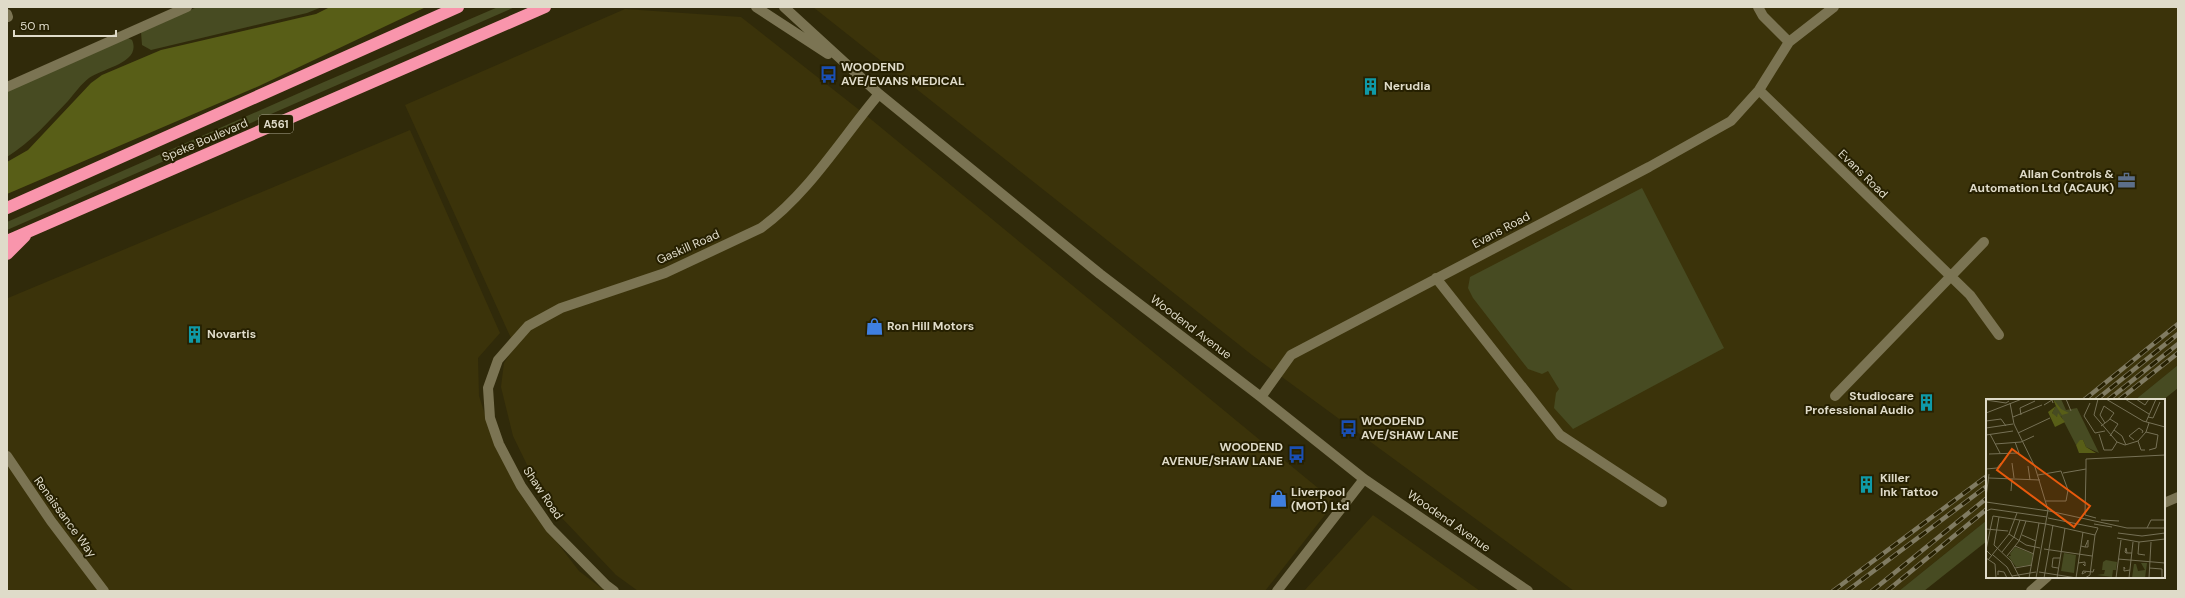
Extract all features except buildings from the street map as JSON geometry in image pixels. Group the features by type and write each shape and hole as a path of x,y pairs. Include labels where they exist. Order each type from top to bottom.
{"highway":[{"name":"Speke Boulevard","path":"7,208 458,7"},
{"name":"Speke Boulevard","path":"7,241 545,7"},
{"path":"7,254 30,231"}],"street":[{"path":"7,87 187,7"},
{"path":"752,7 768,16"},
{"name":"Woodend Avenue","path":"756,7 850,68"},
{"name":"Woodend Avenue","path":"784,7 879,94 1100,274 1261,397 1364,479 1528,591"},
{"path":"1758,7 1763,16 1789,42"},
{"name":"Evans Road","path":"1261,397 1291,355 1649,167 1731,121 1759,90 1789,42 1834,7"},
{"name":"Evans Road","path":"1759,90 1950,277 1970,294 2000,335"},
{"name":"Gaskill Road","path":"488,388 498,360 528,326 561,308 665,273 761,228 775,218 828,160 879,94"},
{"path":"1835,396 1984,242"},
{"path":"1436,278 1560,434 1662,502"},
{"name":"Shaw Road","path":"488,388 492,424 499,444 520,486 550,528 606,585 614,591"},
{"name":"Renaissance Way","path":"7,456 51,521 104,591"},
{"path":"1277,591 1364,479"},
{"path":"2165,503 2178,497"},
{"path":"2031,591 2046,578"}],"shaded area":[{"path":"813,7 2178,7 2178,365 2136,399 1986,399 1986,521 1899,591 1574,591 1252,355"},
{"path":"625,9 741,17 867,116 1335,502 1265,591 638,591 616,575 561,517 533,477 513,436 501,387 504,363 515,347 405,105"},
{"path":"410,130 500,333 478,358 479,396 495,445 523,498 579,571 605,591 7,591 8,298"},
{"path":"1373,515 1480,591 1304,591"}],"green space":[{"path":"197,7 322,7 307,13 151,50 142,45 141,32"},
{"path":"330,7 426,7 259,86 7,194 7,162 28,150 91,83 102,75 161,50 316,14"},
{"path":"498,7 515,7 7,230 7,222"},
{"path":"128,38 132,40 134,48 126,59 119,64 89,78 39,131 24,145 7,157 7,91"},
{"path":"1642,188 1724,348 1573,429 1554,408 1556,393 1559,389 1548,371 1542,374 1528,369 1473,298 1468,288 1470,277"},
{"path":"2178,365 2178,388 2164,399 2136,399"},
{"path":"1986,521 1986,542 1924,591 1899,591"}],"railway":[{"path":"2085,399 2178,324"},
{"path":"2097,399 2178,334"},
{"path":"2109,399 2178,344"},
{"path":"2120,399 2178,353"},
{"path":"1833,591 1986,477"},
{"path":"1847,591 1986,487"},
{"path":"1872,591 1986,499"},
{"path":"1887,591 1986,510"}],"place":[{"name":"WOODEND AVE/EVANS MEDICAL","path":"828,74"},
{"name":"Nerudia","path":"1371,86"},
{"name":"Allan Controls & Automation Ltd (ACAUK)","path":"2127,181"},
{"name":"Ron Hill Motors","path":"874,326"},
{"name":"Novartis","path":"194,334"},
{"name":"Studiocare Professional Audio","path":"1927,403"},
{"name":"WOODEND AVE/SHAW LANE","path":"1348,428"},
{"name":"WOODEND AVENUE/SHAW LANE","path":"1296,454"},
{"name":"Killer Ink Tattoo","path":"1867,485"},
{"name":"Liverpool (MOT) Ltd","path":"1278,499"}]}
